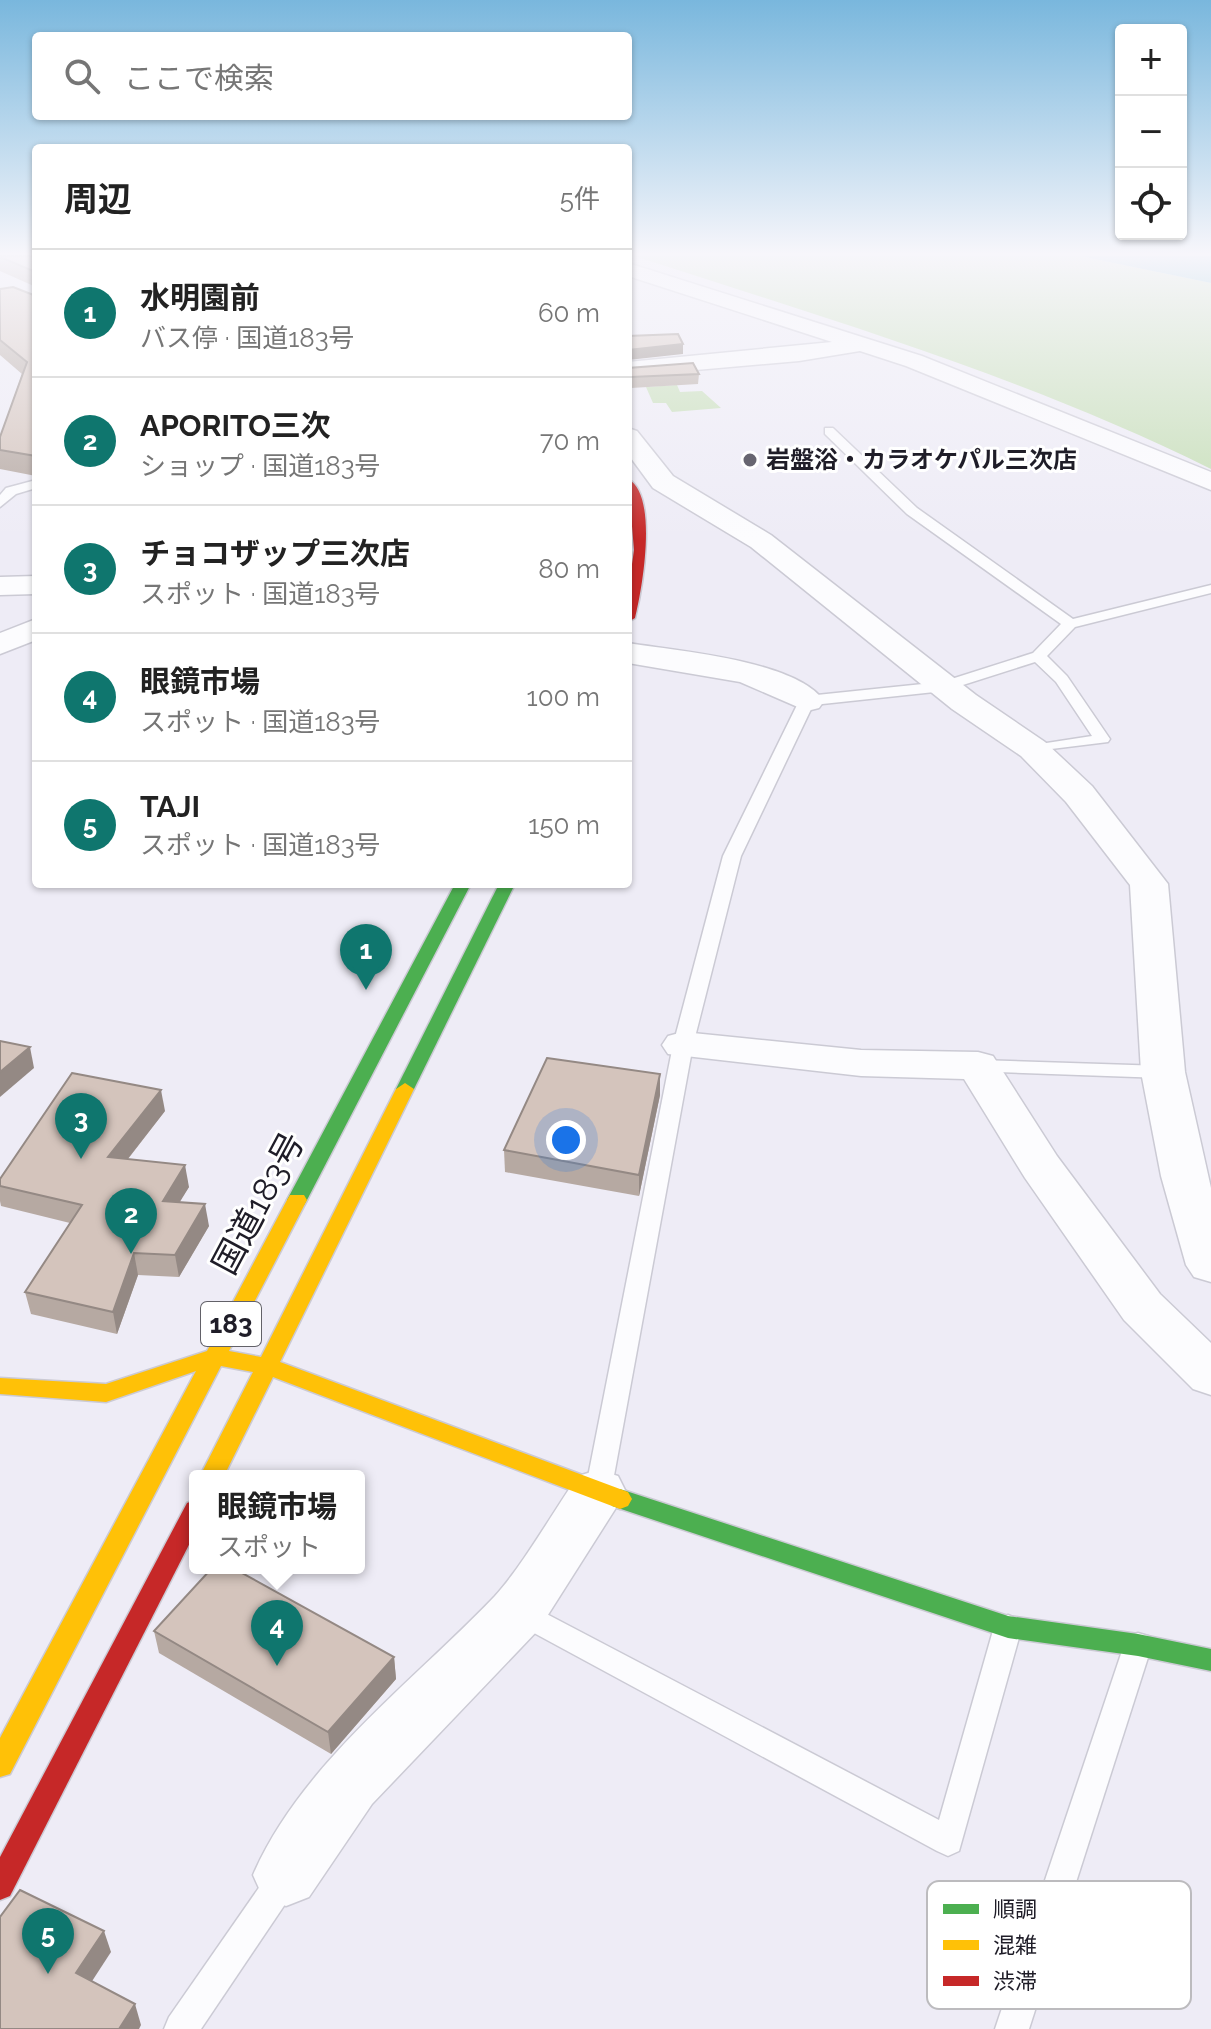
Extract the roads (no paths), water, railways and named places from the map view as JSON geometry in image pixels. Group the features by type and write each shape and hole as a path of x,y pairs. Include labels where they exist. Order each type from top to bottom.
{"main road":[{"path":"632,490 640,506 643,554 632,601"},
{"name":"国道183号","path":"0,1765 461,888"},
{"name":"183","path":"215,1470 505,888"},
{"path":"0,1386 106,1393 213,1357 268,1366 598,1492 1008,1627 1138,1645 1211,1660"},
{"path":"0,1886 189,1522"}],"street":[{"path":"632,369 798,356 826,351"},
{"path":"880,351 988,389 1211,482"},
{"path":"632,445 663,482 761,541 944,686 1033,749 1079,794 1149,884 1163,1072 1184,1176 1211,1265"},
{"path":"0,586 32,585"},
{"path":"0,645 32,630"},
{"path":"632,654 754,675 796,689 807,701"},
{"path":"683,1045 861,1063 978,1066 1041,1167 1142,1307 1211,1375"},
{"path":"286,1875 349,1783 518,1611 598,1492"}],"lane":[{"path":"829,431 912,511 1070,624"},
{"path":"0,503 11,491 32,485"},
{"path":"598,1492 683,1045 732,856 807,701 944,686 1038,656 1070,624 1211,589"},
{"path":"1033,749 1102,739 1062,679 1038,656"},
{"path":"978,1066 1163,1072"},
{"path":"518,1611 948,1841 1008,1627"},
{"path":"1061,1881 1138,1645"},
{"path":"181,2029 286,1875"},
{"path":"1012,2029 1019,2009"}],"place":[{"name":"岩盤浴・カラオケパル三次店","path":"750,460"},
{"name":"水明園前","path":"366,990"},
{"name":"チョコザップ三次店","path":"81,1159"},
{"name":"APORITO三次","path":"131,1254"},
{"name":"眼鏡市場","path":"277,1666"},
{"name":"TAJI","path":"48,1974"}]}
